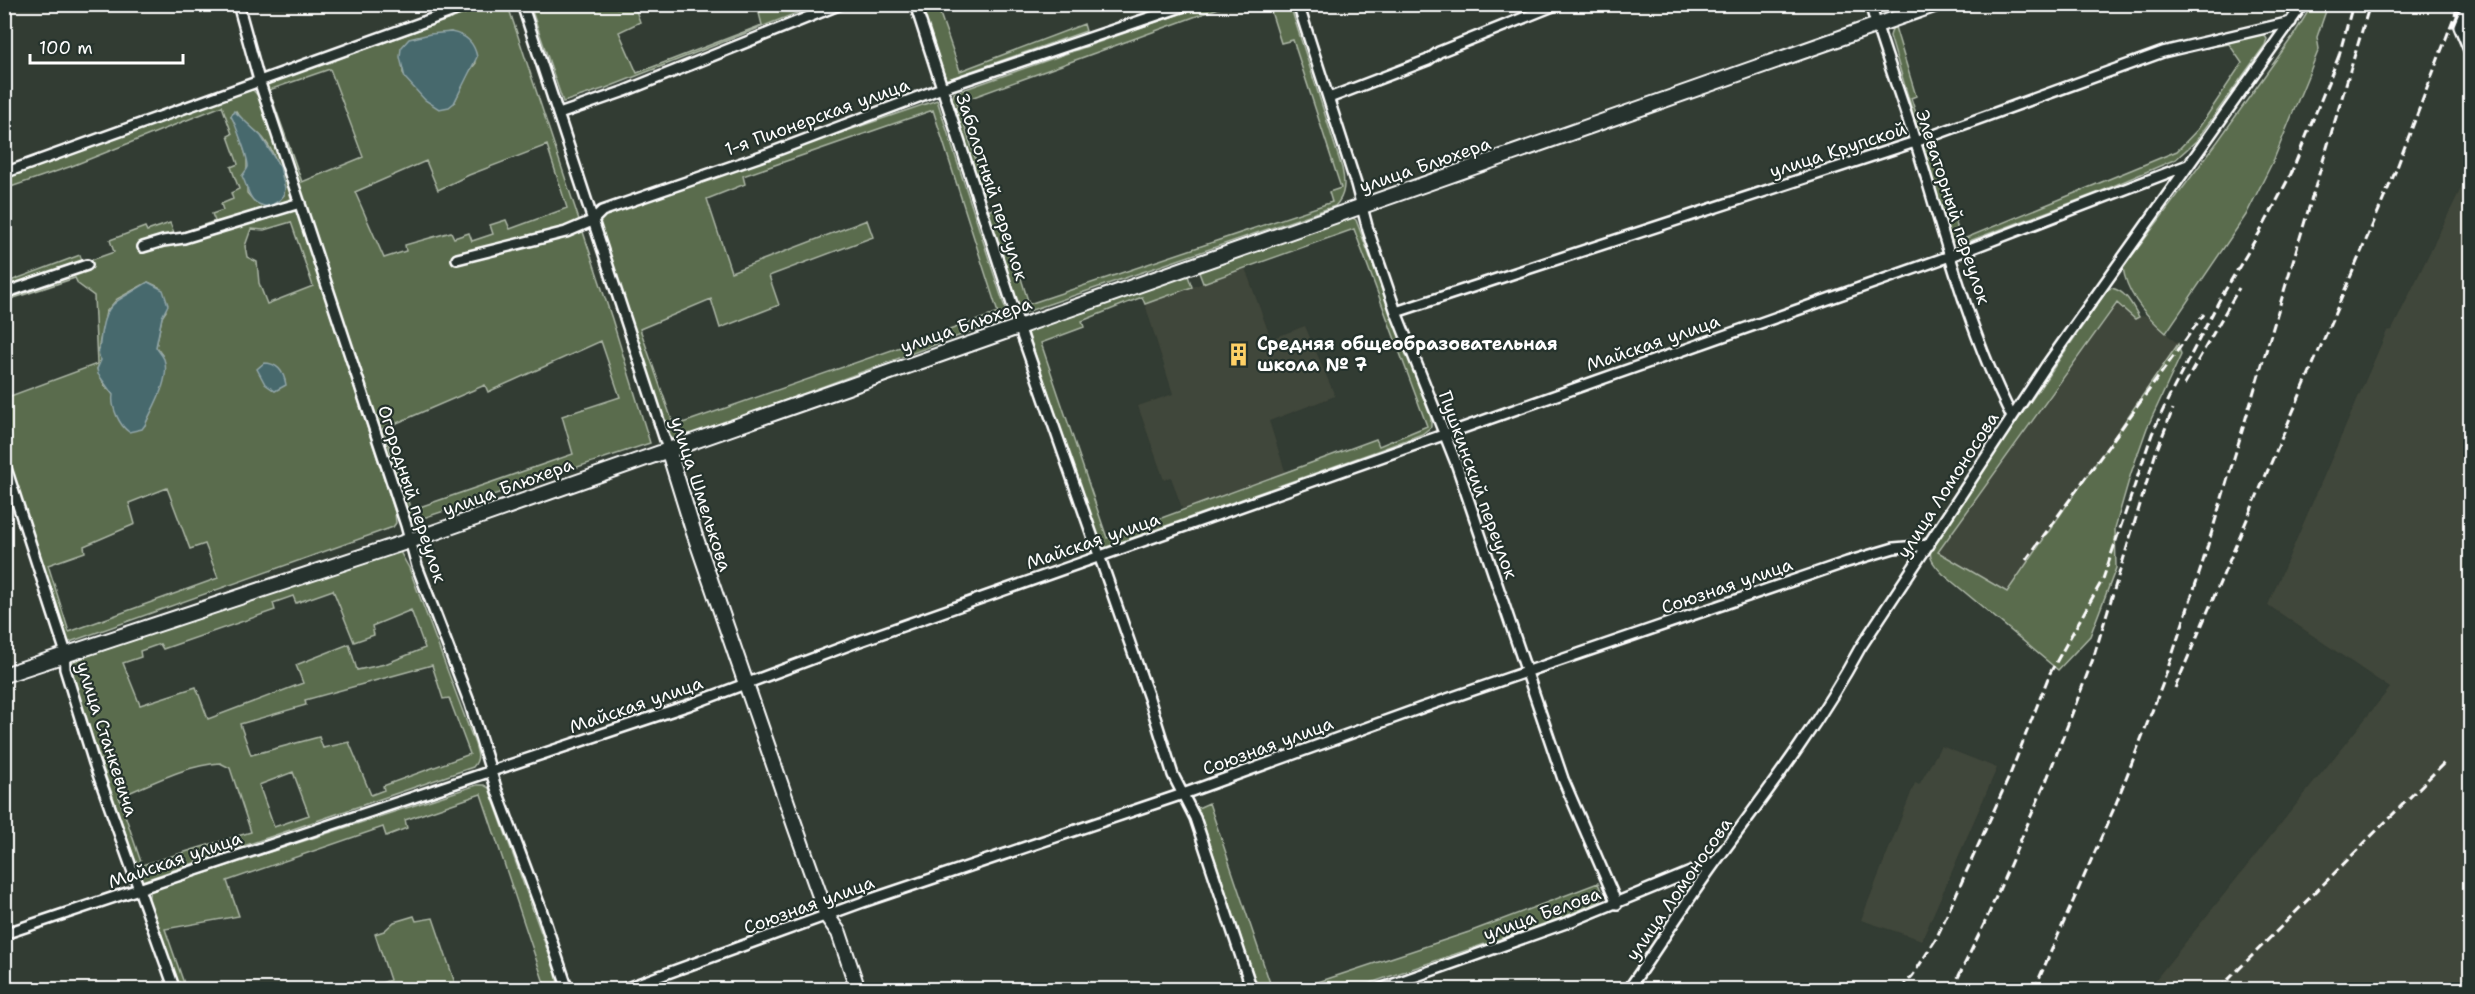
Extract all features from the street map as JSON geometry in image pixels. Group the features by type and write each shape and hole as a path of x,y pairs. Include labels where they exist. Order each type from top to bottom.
{"street":[{"name":"Огородный переулок","path":"238,4 259,80 411,540 417,566 470,704 490,771 568,990"},
{"path":"4,173 473,4"},
{"name":"улица Шмелькова","path":"522,4 745,684 827,916 839,933 858,990"},
{"path":"559,114 625,91 841,4"},
{"name":"Заболотный переулок","path":"915,4 1020,326 1101,556 1173,775 1196,818 1252,990"},
{"name":"1-я Пионерская улица","path":"457,259 558,234 592,221 602,211 770,153 942,88 1190,4"},
{"name":"Пушкинский переулок","path":"1298,4 1396,312 1456,463 1563,779 1617,904"},
{"path":"1329,98 1428,60 1439,52 1558,4"},
{"name":"Элеваторный переулок","path":"1870,4 1949,256 1981,345 2012,417"},
{"name":"улица Блюхера","path":"4,675 411,540 1937,4"},
{"name":"улица Ломоносова","path":"1628,990 1715,862 1761,801 1836,692 1860,648 2012,417 2303,4"},
{"path":"2468,4 2459,26 2470,52"},
{"name":"улица Крупской","path":"1396,312 1915,142 2163,52 2291,22"},
{"name":"Майская улица","path":"4,934 745,684 1949,256 2188,165"},
{"path":"143,247 163,240 184,238 300,203"},
{"path":"4,293 87,265"},
{"name":"улица Станкевича","path":"4,462 64,646 65,669 94,764 175,990"},
{"name":"Союзная улица","path":"621,990 827,916 1183,794 1421,708 1866,556 1894,548 1929,545"},
{"name":"улица Белова","path":"1377,990 1617,904 1715,862"}],"shaded area":[{"path":"2466,178 2470,180 2470,989 2148,989 2390,688 2268,605 2387,331 2392,330"},
{"path":"1245,268 1271,339 1305,326 1335,396 1269,421 1286,474 1183,511 1171,477 1164,480 1138,406 1173,394 1145,304"},
{"path":"2118,303 2135,319 2145,315 2178,344 2007,592 1938,552"},
{"path":"1941,746 1997,768 1922,940 1861,920 1915,783 1919,785"}],"green space":[{"path":"489,5 508,6 612,319 650,443 417,520 412,519 407,513 265,85","holes":["451,32 476,63 468,73 454,103 414,86 403,73 403,63 414,38","330,69 363,157 302,182 269,90","547,145 567,208 510,229 506,220 490,225 493,234 472,241 469,233 454,238 451,232 405,245 406,251 384,258 355,192 426,161 438,190 469,175","601,341 620,397 562,416 573,454 411,510 383,429 485,385 488,392"]},
{"path":"530,5 616,5 617,8 634,5 640,22 619,32 637,73 762,25 757,5 794,5 796,11 817,5 606,88 563,102"},
{"path":"921,5 937,5 960,71 1084,24 1086,31 946,80"},
{"path":"1205,5 1227,5 957,103 987,194 982,196 951,102 954,93"},
{"path":"1269,5 1290,5 1342,168 1344,188 1339,202 1335,206 1020,314 987,211 999,207 1029,304 1332,202 1329,192 1341,188 1293,40 1281,43"},
{"path":"2312,5 2328,5 2317,37 2319,49 2274,159 2246,215 2166,333 2138,304 2125,278 2123,268 2218,141 2293,36"},
{"path":"1895,27 1916,96 1911,98 1922,132 1919,133 1890,36"},
{"path":"2263,33 2267,39 2265,45 2196,141 2176,159 2097,193 1964,243 1959,244 1952,241 1920,145 1932,142 1961,240 2177,151 2198,129 2242,63 2229,44 2205,48"},
{"path":"246,90 253,90 259,97 395,512 396,523 393,527 67,643 5,457 5,398 97,364 94,296 78,284 75,278 5,301 5,283 80,255 83,263 114,252 110,240 145,227 147,231 170,223 175,235 215,221 212,214 223,210 221,204 233,199 231,193 239,189 231,167 238,164 228,136 232,134 222,106 72,166 5,189 5,177","holes":["236,111 263,138 272,151 280,172 284,195 275,204 265,207 254,201 247,193 247,158 231,116","291,222 313,286 267,304 259,283 257,262 247,257 245,246 251,229 264,230","148,282 159,287 166,311 162,317 156,347 162,355 162,385 145,425 124,426 114,395 105,386 97,369 101,359 98,350 106,312 117,299","167,488 190,549 205,544 218,578 69,632 48,565 85,552 84,546 135,524 129,503"]},
{"path":"937,100 1005,308 1005,315 1002,320 678,440 673,439 669,436 598,227 600,220 608,213","holes":["933,110 998,313 674,426 640,329 711,299 720,328 779,305 769,276 873,237 867,220 731,272 707,199 745,184 743,176"]},
{"path":"1350,216 1356,220 1431,418 1431,427 1422,434 1377,451 1101,549 1027,330 1187,273 1192,287 1145,304 1142,297 1082,321 1084,327 1041,343 1107,538 1376,439 1379,446 1427,426 1354,229 1203,283 1198,270"},
{"path":"2112,288 2125,296 2139,317 2135,319 2117,303 1938,552 2007,592 2178,344 2181,355 2147,428 2115,528 2116,568 2090,636 2058,670 1943,574 1935,566 1930,554 1935,540 2108,289"},
{"path":"393,550 399,550 409,568 475,744 478,759 473,767 142,881 67,663","holes":["333,590 354,642 374,635 372,626 411,610 425,648 385,664 357,670 349,644 296,665 303,683 208,719 196,687 140,705 123,663 141,657 140,651 160,644 163,649 275,610 273,603 293,596 296,603","432,665 443,699 449,698 470,754 383,786 384,790 371,795 349,742 323,748 319,737 251,755 240,724 306,705 305,700","220,763 230,768 251,832 142,865 119,797 169,776","293,772 309,815 274,827 259,785"]},
{"path":"477,785 489,788 556,974 559,989 546,989 481,794 405,820 407,828 386,836 383,827 227,881 239,916 165,929 186,989 180,989 148,900 150,891"},
{"path":"1209,803 1272,989 1258,989 1198,808"},
{"path":"1598,883 1603,896 1600,901 1564,917 1353,989 1297,989 1469,932"},
{"path":"414,916 416,921 433,918 457,989 365,989 390,980 375,934 384,931 394,922"}],"water":[{"path":"451,32 469,40 477,57 454,103 449,107 439,109 425,100 405,78 400,57 401,48 409,39"},
{"path":"234,111 261,136 280,167 285,188 284,195 269,207 253,200 242,176 248,168 248,163 231,116"},
{"path":"148,282 163,290 168,305 162,317 156,347 164,359 165,375 160,393 145,425 142,429 129,432 116,415 113,395 98,374 97,369 101,360 99,351 102,328 109,310 120,299"},
{"path":"264,363 279,369 286,385 275,391 265,384 257,369"}],"railway":[{"path":"2338,59 2353,4"},
{"path":"2034,990 2115,806 2163,683 2201,568 2370,4"},
{"path":"2175,688 2396,170 2459,4"},
{"path":"2290,176 2340,53"},
{"path":"1900,990 1913,975 1936,939 2009,777 2050,673 2103,579 2152,434 2169,397 2220,299 2264,225 2293,170"},
{"path":"2184,385 2239,288"},
{"path":"2026,560 2204,314"},
{"path":"1952,990 1986,920 2047,779 2093,659 2156,452 2173,409"},
{"path":"2218,990 2444,763"}],"place":[{"name":"Средняя общеобразовательная школа № 7","path":"1239,354"}]}
